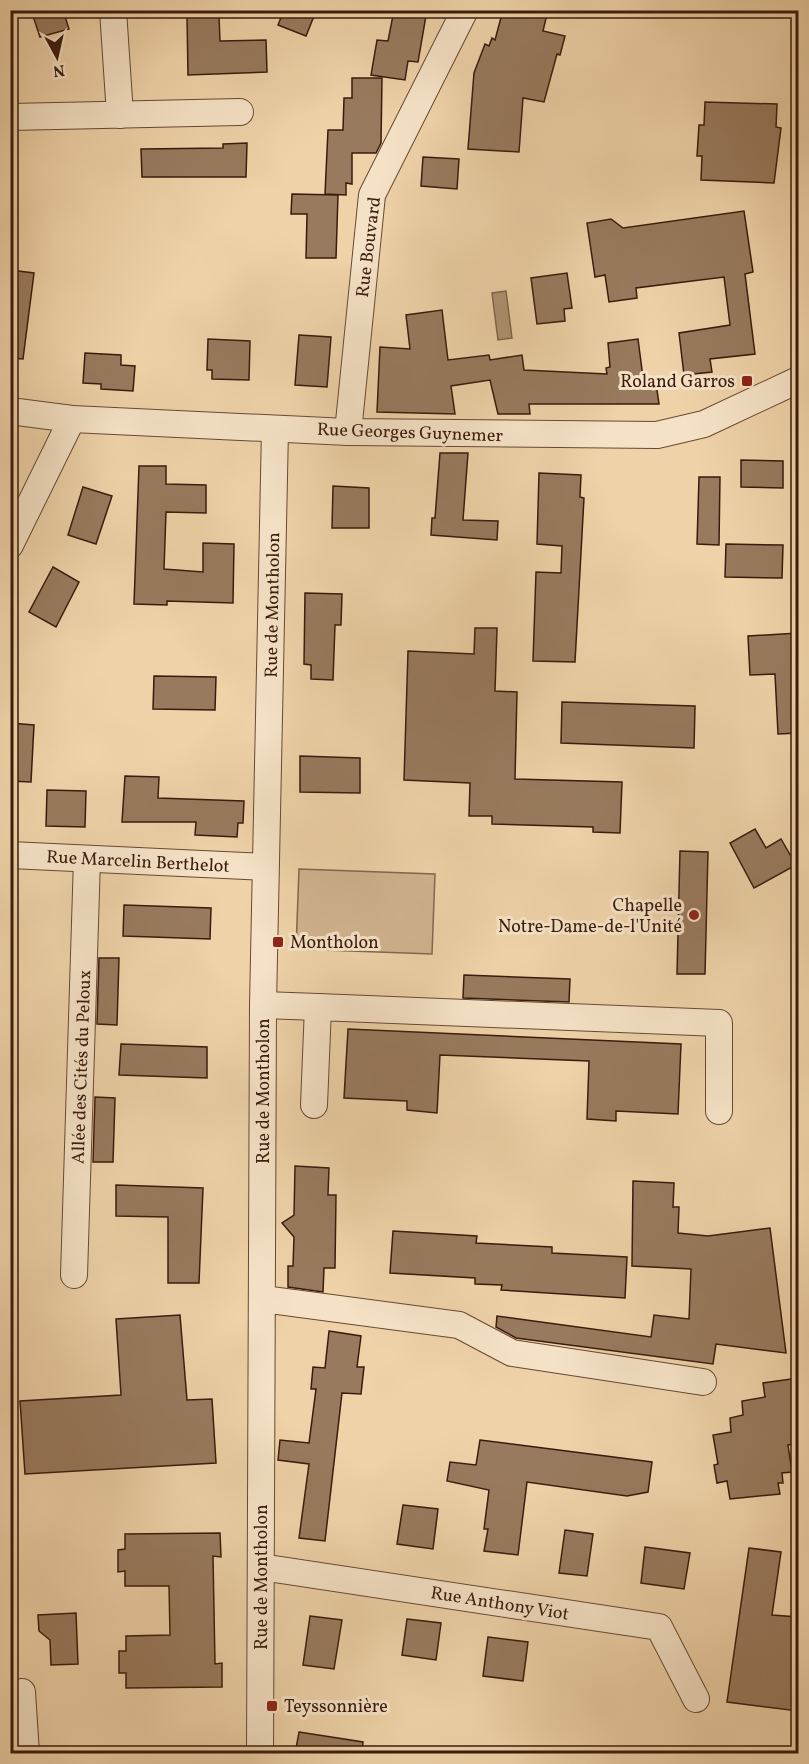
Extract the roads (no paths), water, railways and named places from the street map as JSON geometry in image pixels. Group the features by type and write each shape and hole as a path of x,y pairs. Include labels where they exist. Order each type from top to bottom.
{"street":[{"path":"113,10 120,115"},
{"name":"Rue Bouvard","path":"348,432 372,195 465,10"},
{"path":"10,117 240,112"},
{"name":"Rue Georges Guynemer","path":"10,411 72,419 348,432 657,435 704,424 798,380"},
{"path":"10,545 72,419"},
{"name":"Rue de Montholon","path":"260,1754 263,1005 275,429"},
{"name":"Rue Marcelin Berthelot","path":"10,855 265,867"},
{"name":"Allée des Cités du Peloux","path":"75,1275 87,859"},
{"path":"263,1005 719,1023 719,1111"},
{"path":"314,1105 318,1007"},
{"path":"263,1299 459,1325 512,1353 703,1382"},
{"name":"Rue Anthony Viot","path":"261,1567 659,1627 696,1699"},
{"path":"22,1692 26,1754"}],"place":[{"name":"Roland Garros","path":"747,381"},
{"name":"Chapelle Notre-Dame-de-l'Unité","path":"694,915"},
{"name":"Montholon","path":"278,942"},
{"name":"Teyssonnière","path":"272,1706"}]}
